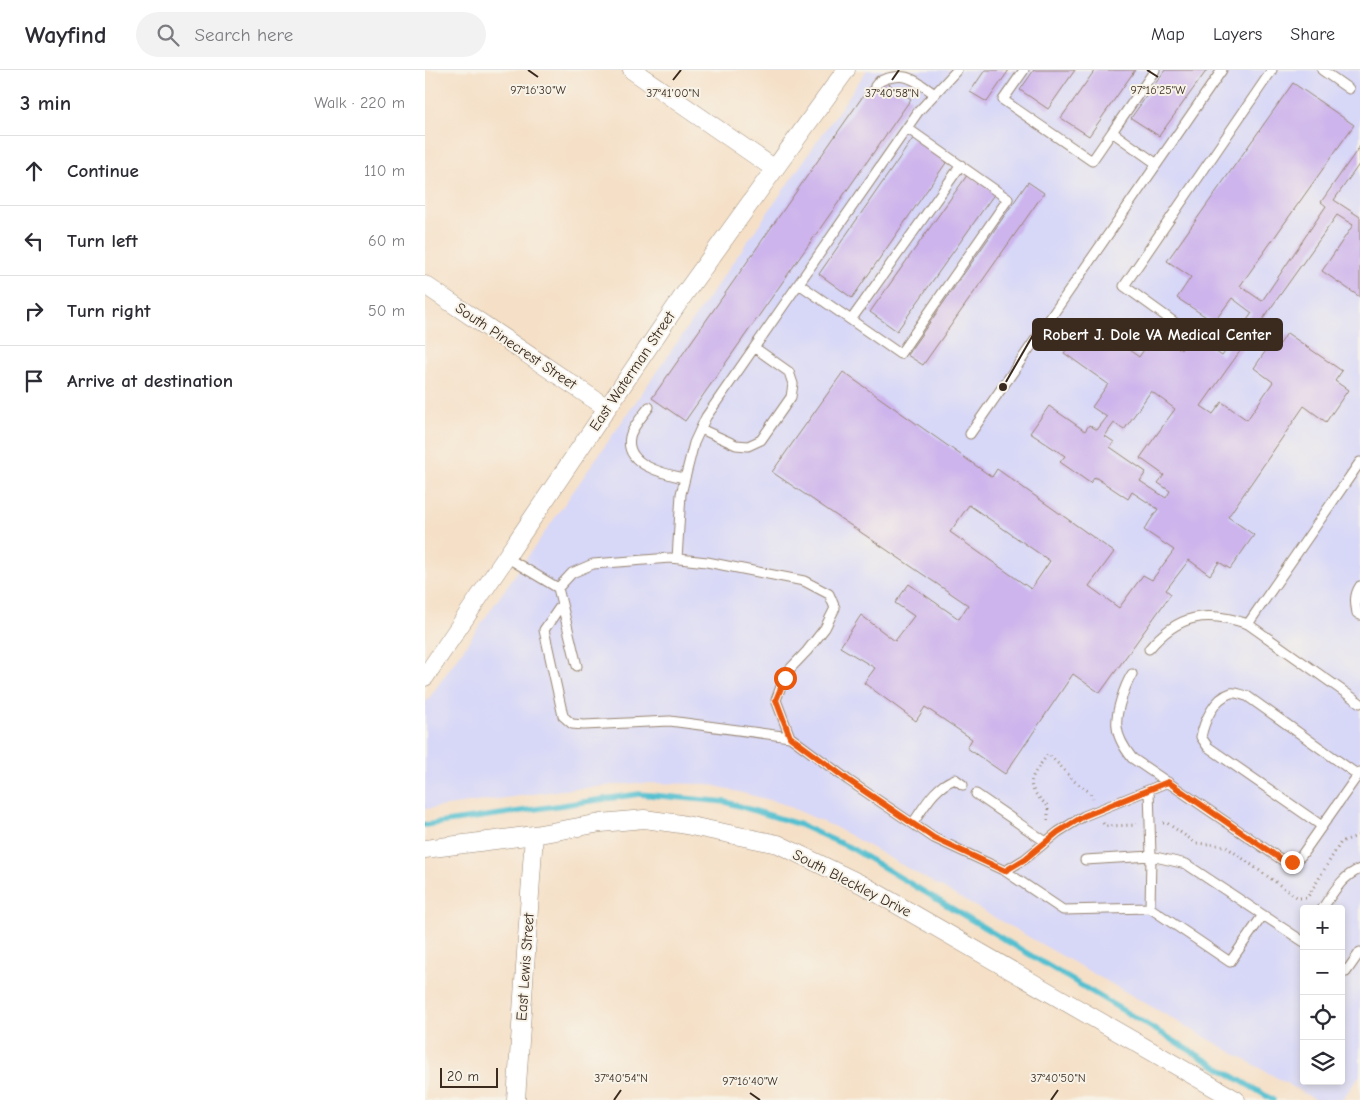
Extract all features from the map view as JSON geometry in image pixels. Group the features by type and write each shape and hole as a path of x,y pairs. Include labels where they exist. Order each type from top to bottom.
{"street":[{"path":"632,70 775,169"},
{"name":"East Waterman Street","path":"425,677 431,654 506,557 683,296 847,70"},
{"name":"South Pinecrest Street","path":"425,285 607,408"},
{"name":"South Bleckley Drive","path":"425,849 534,835 601,822 644,819 681,824 778,844 863,885 1236,1100"},
{"name":"East Lewis Street","path":"516,1100 534,835"}],"lane":[{"path":"677,559 681,494 684,478 693,443 706,417 907,128 957,70"},
{"path":"1024,70 1003,100 1092,161 1155,70"},
{"path":"970,434 1221,70"},
{"path":"1197,336 1192,335 1124,286 1272,70"},
{"path":"1322,70 1349,89"},
{"path":"875,86 877,82 886,79 895,77 910,78 935,94"},
{"path":"799,284 900,354 1008,199 907,128"},
{"path":"1112,132 1157,164"},
{"path":"851,320 961,166"},
{"path":"701,429 736,445 748,446 761,440 791,398 793,384 789,372 755,348"},
{"path":"649,407 629,435 629,447 635,457 658,472 684,478"},
{"path":"1248,624 1360,462"},
{"path":"506,557 558,588 577,666"},
{"path":"558,588 572,573 593,564 677,559 707,562 804,581 829,594 835,608 825,628 807,652 786,674 776,700 790,737"},
{"path":"1360,586 1354,602 1357,613 1360,614"},
{"path":"562,604 543,630 563,716 571,724 670,721 790,737 848,780 934,838 1005,871 1063,910 1150,908 1230,962 1263,915"},
{"path":"1149,649 1159,636 1193,618 1212,615 1229,618 1248,624 1360,703"},
{"path":"1132,674 1121,702 1116,725 1121,744 1132,758 1282,860 1292,862 1301,856 1322,826 1359,773 1247,696 1233,692 1221,698 1204,723 1201,737 1208,746 1322,826"},
{"path":"913,823 936,790 945,783 955,779 963,784"},
{"path":"1005,871 1025,859 1058,832 1084,816 1168,782"},
{"path":"1149,790 1150,908"},
{"path":"976,794 1046,842"},
{"path":"1085,860 1151,856 1186,864 1300,937"},
{"path":"1325,905 1341,881 1352,872 1360,869"},
{"path":"1345,971 1360,952"}],"path":[{"path":"1047,820 1048,806 1033,794 1031,783 1034,772 1048,754 1062,766 1073,780 1092,794 1105,826 1167,823 1196,843 1225,846 1299,898 1307,898 1341,842 1360,835"}],"shaded area":[{"path":"867,70 1360,70 1360,1075 1342,1100 1316,1100 835,827 781,803 708,784 635,783 562,790 425,809 425,704"}],"building":[{"path":"985,70 1009,70 987,102 970,92"},
{"path":"1034,70 1075,70 1048,109 1020,90"},
{"path":"1095,70 1135,70 1089,136 1061,118"},
{"path":"1165,70 1207,70 1159,136 1131,118"},
{"path":"877,76 911,99 685,421 652,398"},
{"path":"1293,83 1354,125 1240,286 1262,301 1326,206 1321,202 1360,146 1360,163 1334,200 1360,217 1360,297 1322,271 1353,225 1337,215 1201,406 1213,414 1222,402 1247,420 1273,382 1254,368 1273,340 1280,344 1287,333 1342,371 1335,381 1348,390 1326,422 1304,406 1228,517 1254,535 1230,569 1219,562 1210,575 1189,560 1166,590 1171,594 1100,693 1073,674 1005,774 967,748 972,739 925,707 916,721 864,683 875,668 840,647 861,615 895,641 914,616 895,603 909,584 959,619 968,605 772,472 843,372 992,477 997,469 1114,552 1089,586 1119,608 1143,575 1152,580 1174,550 1144,530 1158,509 1132,492 1128,499 1095,477 1090,483 1060,462 1065,456 1030,433 1049,406 1085,431 1089,425 1097,430 1107,417 1092,407 1108,384 1064,353 1087,320 1139,357 1156,332 1181,350 1192,335 1222,356 1252,313 1232,298 1214,322 1177,298 1191,277 1167,261","holes":["1151,391 1175,409 1140,458 1164,475 1158,483 1170,491 1166,498 1140,481 1146,472 1110,447 1114,442 1105,436 1114,423 1124,430","969,505 1050,561 1031,589 950,532"]},
{"path":"914,137 948,160 852,298 819,274"},
{"path":"968,174 995,193 897,331 870,312"},
{"path":"1028,182 1044,193 923,365 907,355"}],"waterway":[{"path":"425,825 639,794 726,802 798,824 851,848 1273,1100"}],"place":[{"name":"Robert J. Dole VA Medical Center","path":"1003,387"}],"route":[{"path":"785,678 776,700 790,737 848,780 934,838 1005,871 1025,859 1058,832 1084,816 1168,782 1282,860 1292,862"}]}
